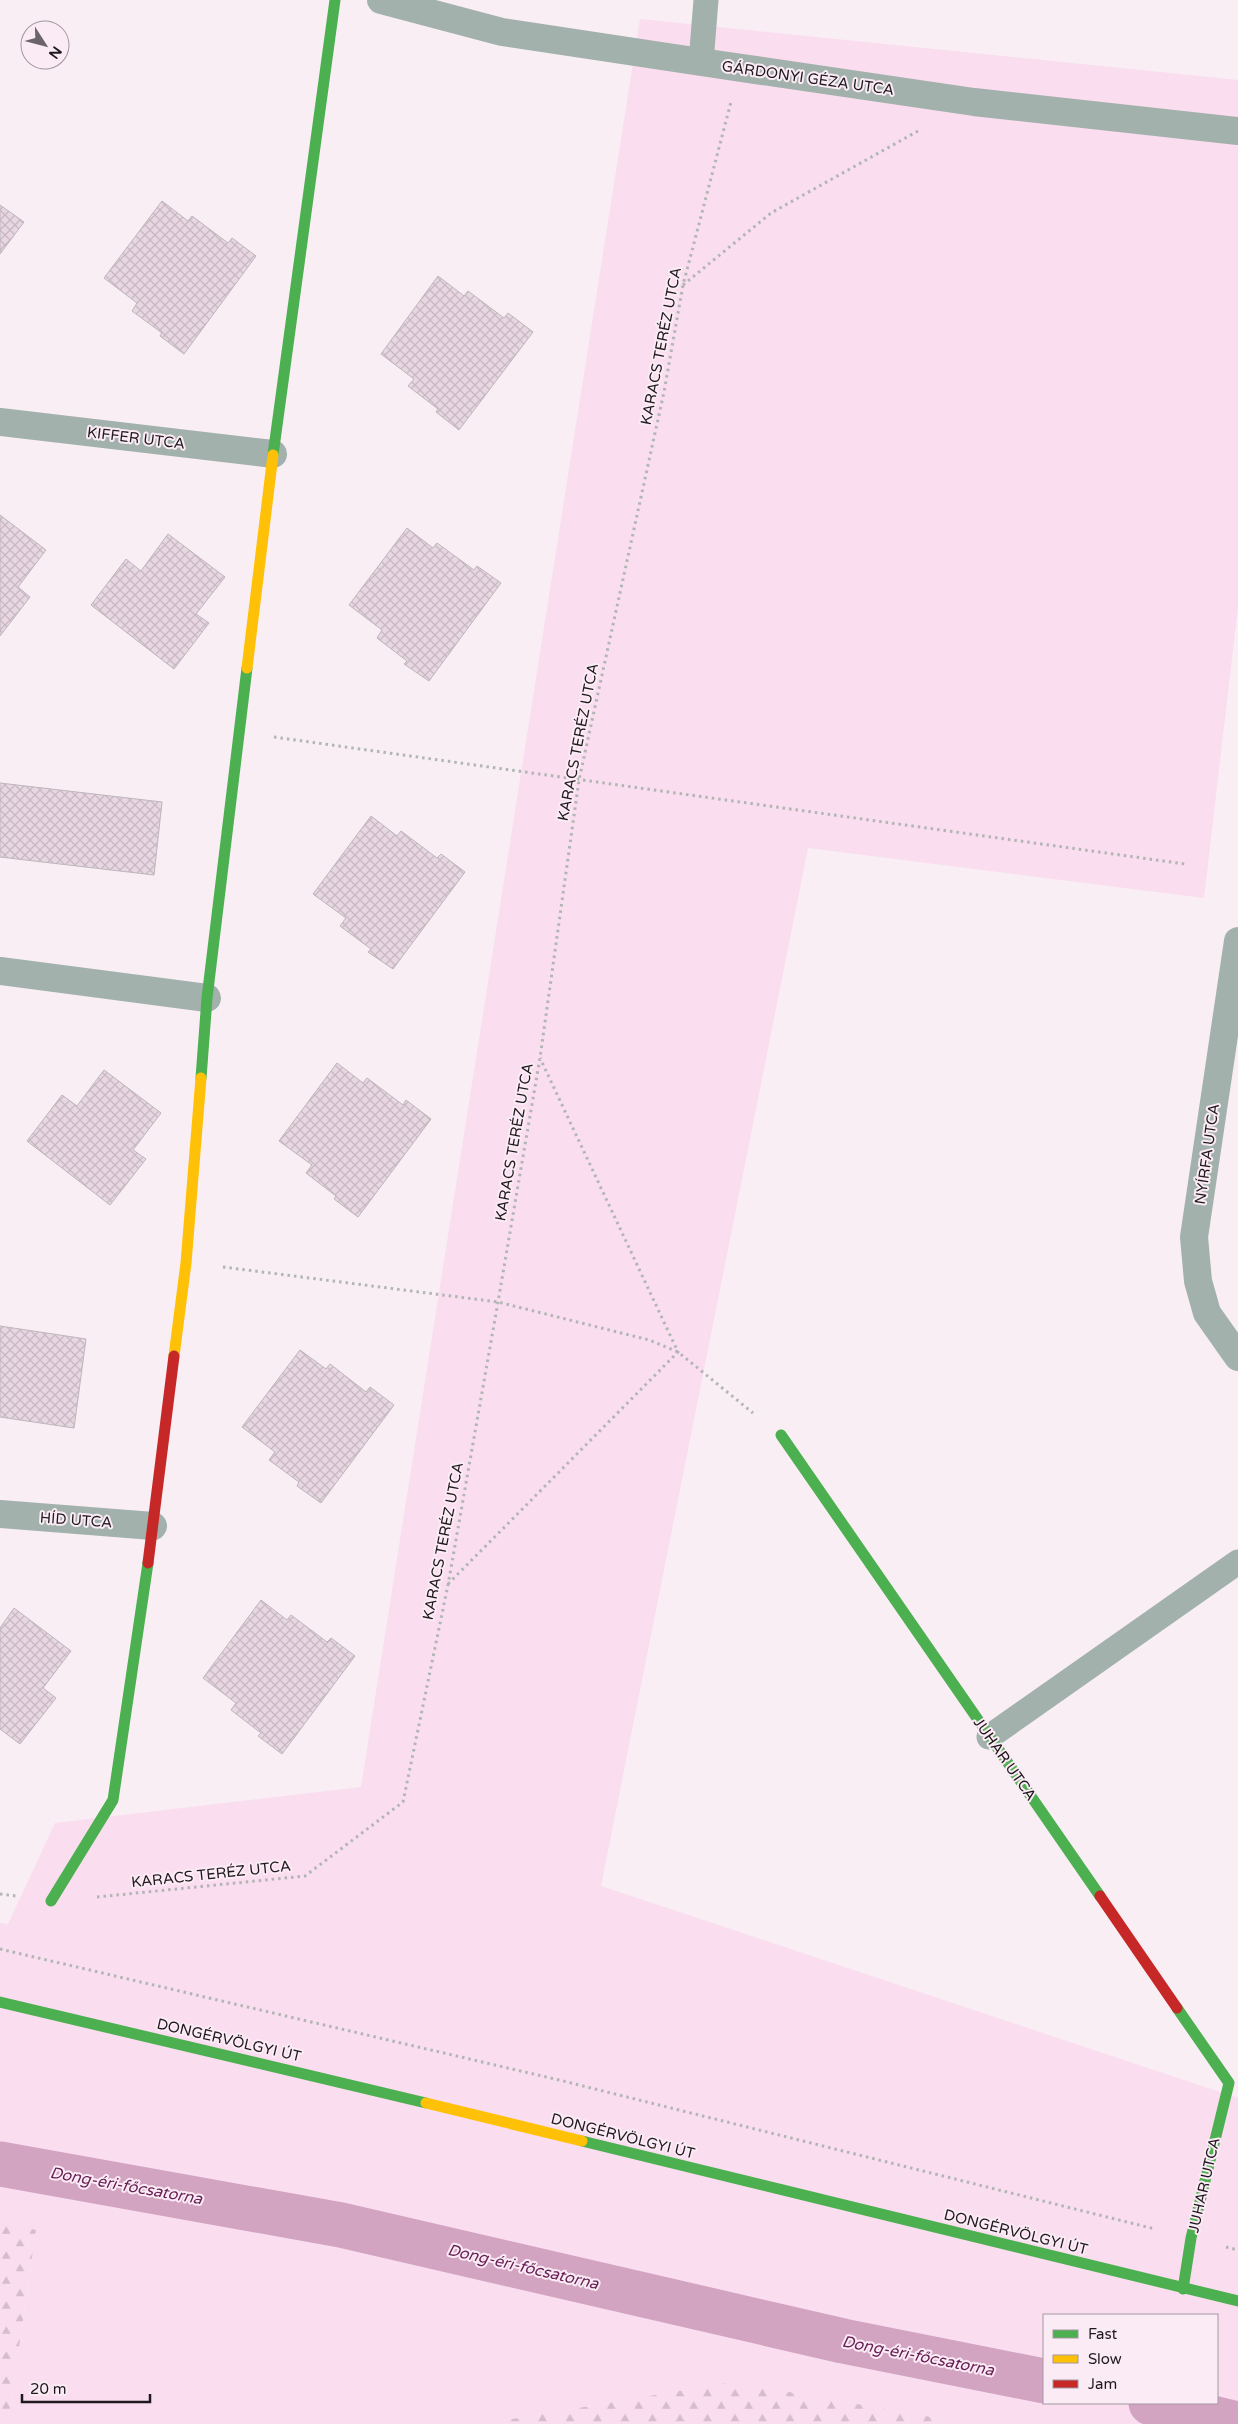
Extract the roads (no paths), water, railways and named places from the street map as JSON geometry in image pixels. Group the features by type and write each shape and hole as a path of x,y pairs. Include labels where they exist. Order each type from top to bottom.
{"street":[{"path":"52,1901 113,1800 153,1526 186,1263 207,998 273,454 335,0"},
{"name":"GÁRDONYI GÉZA UTCA","path":"381,0 502,32 974,102 1238,131"},
{"name":"KIFFER UTCA","path":"0,422 273,454"},
{"name":"NYÍRFA UTCA","path":"1238,941 1194,1237 1198,1281 1207,1312 1238,1357"},
{"path":"0,971 207,998"},
{"name":"JUHAR UTCA","path":"781,1435 989,1737 1233,2084 1191,2238 1183,2289"},
{"name":"HÍD UTCA","path":"0,1514 153,1526"},
{"name":"DONGÉRVÖLGYI ÚT","path":"0,2002 321,2077 1238,2301"}],"lane":[{"path":"701,62 706,0"},
{"path":"989,1737 1238,1562"}],"waterway":[{"name":"Dong-éri-főcsatorna","path":"0,2164 341,2225 843,2341 1043,2381"},
{"name":"Dong-éri-főcsatorna","path":"1155,2404 1237,2424"}]}
